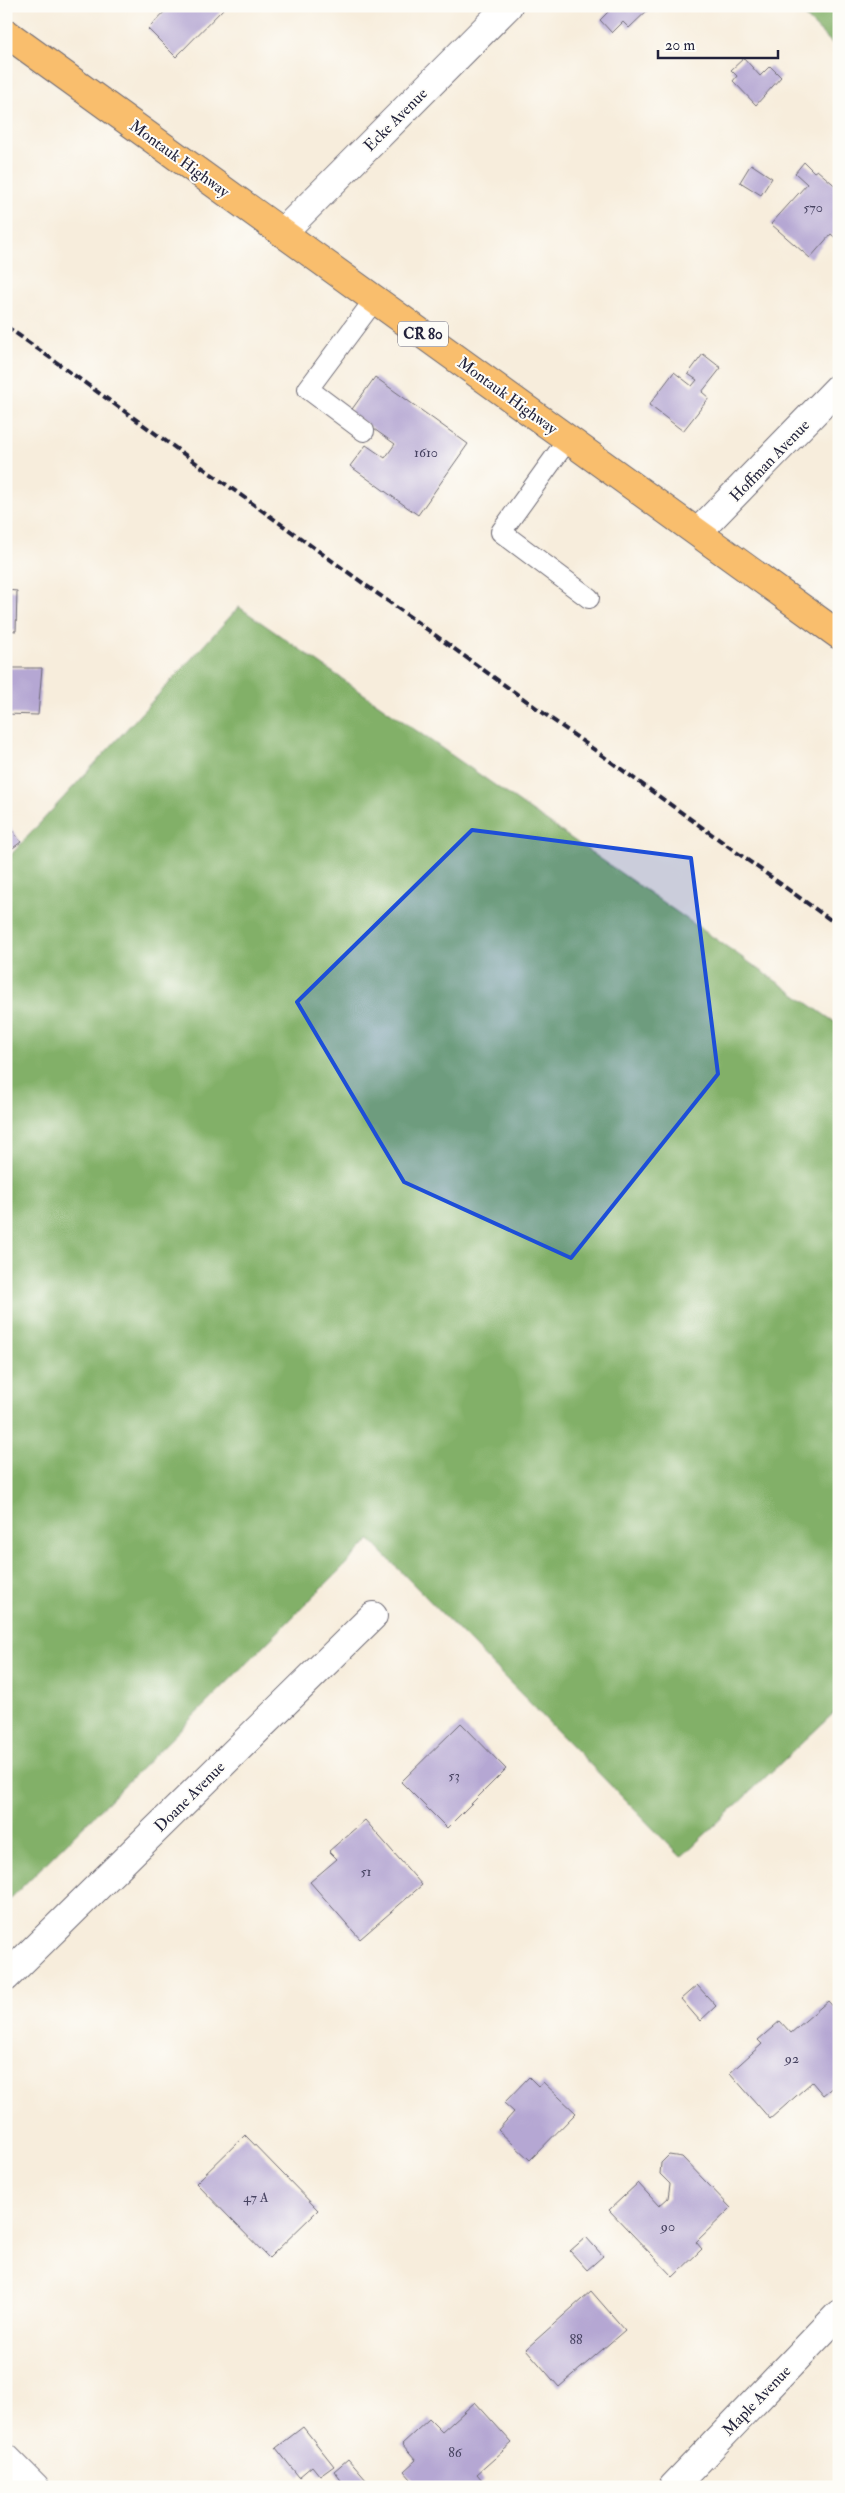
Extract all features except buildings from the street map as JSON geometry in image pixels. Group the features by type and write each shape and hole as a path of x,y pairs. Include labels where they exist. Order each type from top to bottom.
{"main road":[{"name":"Montauk Highway","path":"6,33 839,635"}],"street":[{"name":"Ecke Avenue","path":"283,232 508,6"},
{"name":"Hoffman Avenue","path":"698,532 839,388"},
{"name":"Doane Avenue","path":"6,1977 373,1616"},
{"name":"Maple Avenue","path":"673,2487 839,2314"},
{"path":"6,2458 35,2487"}],"lane":[{"path":"364,431 308,389 374,299"},
{"path":"568,439 501,532 589,598"}],"highlighted area":[{"path":"472,830 691,858 718,1074 571,1258 404,1182 297,1002"}],"green space":[{"path":"794,6 839,6 839,50"},
{"path":"239,607 839,1025 839,1708 681,1857 370,1540 6,1903 6,860"}],"railway":[{"path":"6,326 839,926"}]}
